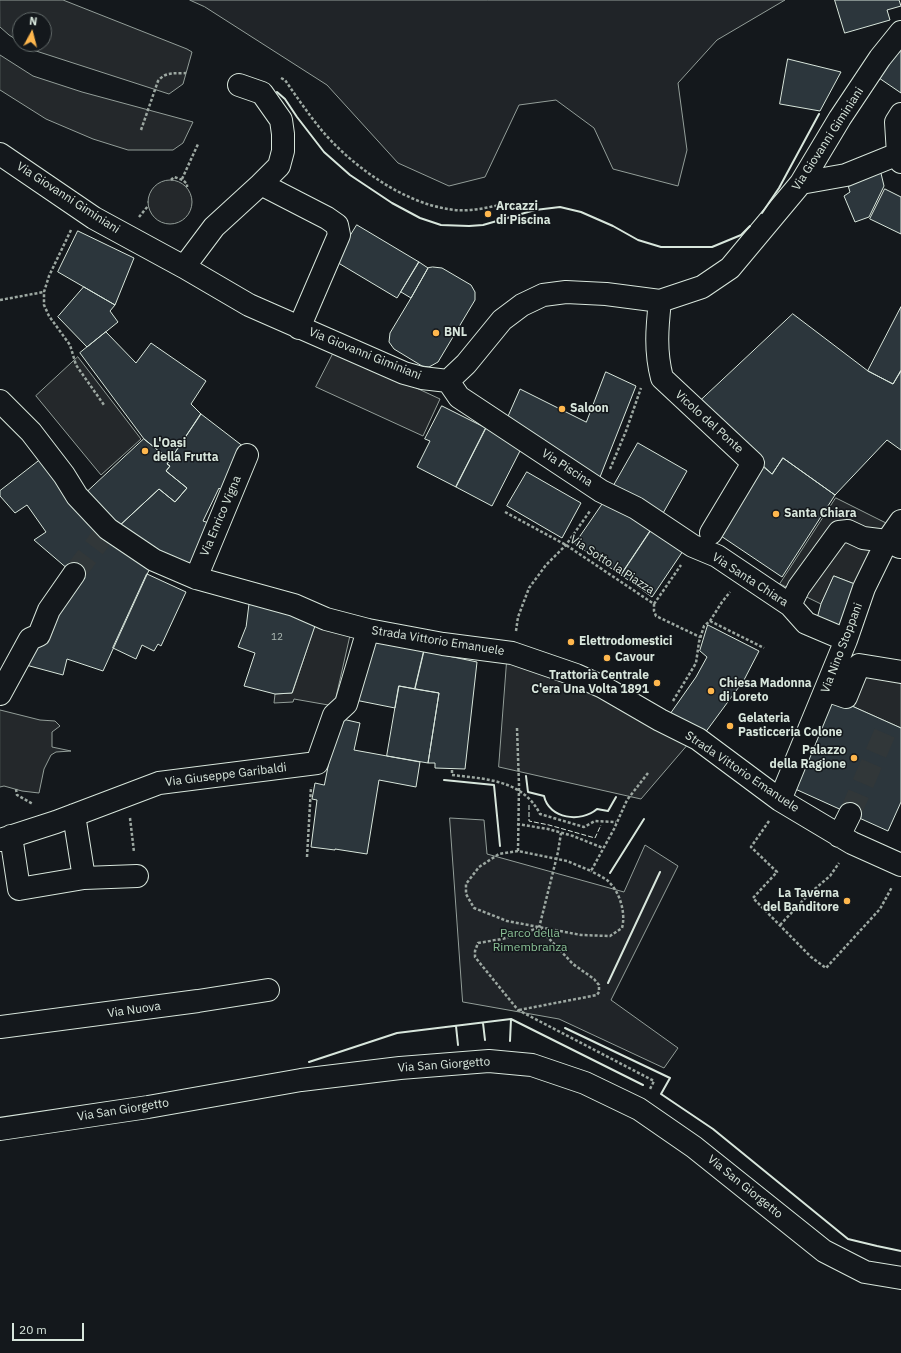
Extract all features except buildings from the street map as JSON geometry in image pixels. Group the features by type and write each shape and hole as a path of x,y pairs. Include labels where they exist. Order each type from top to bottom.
{"street":[{"name":"Via Giovanni Giminiani","path":"0,154 94,218 184,267 249,305 404,373 422,378 448,381 466,364 502,320 522,305 542,295 566,292 606,294 660,301 702,287 730,268 801,183 840,118 880,58 901,32"},
{"path":"184,267 214,227 279,166 283,151 281,120 262,93 239,85"},
{"path":"801,183 846,175 900,158 896,122 901,114"},
{"path":"261,184 327,218 337,226 339,235 299,328"},
{"name":"Vicolo del Ponte","path":"660,301 657,332 657,361 662,378 753,463 711,533"},
{"name":"Via Piscina","path":"448,381 459,396 601,491 636,508 693,546"},
{"name":"Strada Vittorio Emanuele","path":"0,400 31,432 64,475 77,496 106,531 154,560 196,578 294,605 326,619 368,630 443,644 512,653 576,675 603,687 660,720 698,739 776,808 852,843 897,875"},
{"name":"Via Enrico Vigna","path":"196,578 247,455"},
{"name":"Via Nino Stoppani","path":"776,808 846,640 864,588 894,544 901,521"},
{"path":"790,605 799,587 839,532 848,531 863,538 894,544"},
{"name":"Via Santa Chiara","path":"693,546 717,556 790,605 806,623 846,640"},
{"path":"0,694 30,639 39,635 49,610 74,574"},
{"path":"317,764 334,715 346,704 368,630"},
{"path":"826,690 846,697 859,665 901,672"},
{"name":"Via Giuseppe Garibaldi","path":"6,838 74,815 159,783 317,764"},
{"path":"839,836 850,814"},
{"path":"74,815 84,878"},
{"path":"6,838 19,889 84,878 137,876"},
{"name":"Via Nuova","path":"0,1027 198,1001 268,990"},
{"name":"Via San Giorgetto","path":"0,1129 148,1107 301,1080 392,1069 489,1061 532,1065 585,1083 639,1109 694,1147 824,1251 865,1272 901,1278"}],"path":[{"path":"142,130 158,80 162,75 186,73"},
{"path":"262,93 275,75 285,80 319,127 337,148 360,167 388,186 421,202 449,209 477,210 509,203"},
{"path":"182,180 198,144"},
{"path":"171,180 174,177 182,180 187,184 187,187"},
{"path":"140,216 148,206"},
{"path":"73,227 49,276 44,292 44,305 49,316 70,345 76,365 104,405"},
{"path":"0,300 44,292"},
{"path":"601,491 626,431 641,388"},
{"path":"518,616 529,588 546,565 566,545 591,510"},
{"name":"Via Sotto la Piazza","path":"505,512 566,545 654,604 656,616 700,637"},
{"path":"654,604 693,546"},
{"path":"676,696 696,663 700,637 704,626 710,621 722,602"},
{"path":"710,621 764,648"},
{"path":"517,728 518,851"},
{"path":"307,857 312,778 317,764"},
{"path":"452,770 452,775 493,780 518,789 536,806 540,814 584,827 595,821 616,822"},
{"path":"591,871 627,800 648,773"},
{"path":"128,795 137,876"},
{"path":"776,808 751,847 777,872 753,898 811,957 826,968 880,909 897,875"},
{"path":"517,824 548,829 573,836 603,848"},
{"path":"539,928 561,833"},
{"path":"518,851 567,861 591,871 608,881 616,893 623,910 624,921 622,928 610,936 582,935 507,921 474,908 466,894 466,884 479,868 499,854 518,851"},
{"path":"780,925 810,893 830,876"},
{"path":"539,928 502,939 478,943 475,951 475,957 518,1010 651,1080"},
{"path":"518,1010 597,995 599,992 599,985 594,979 573,964 539,928"}],"green space":[{"path":"190,0 785,0 717,40 678,83 687,150 678,186 613,169 594,128 556,100 519,105 485,177 449,186 398,163 327,85 205,7"},
{"name":"Parco della Rimembranza","path":"450,818 484,820 487,854 624,892 645,845 678,866 611,1000 678,1048 664,1068 559,1019 463,1002"}],"shaded area":[{"path":"0,0 63,0 192,52 183,84 169,94 39,52 52,52 52,12 12,12 12,37 0,27"},
{"path":"0,55 33,76 82,92 193,122 183,143 173,150 128,150 93,139 46,119 0,90"},
{"path":"174,180 179,181 186,186 191,193 191,211 186,218 179,223 166,224 161,223 154,218 149,211 148,198 149,193 154,186 161,181"},
{"path":"335,350 440,399 423,436 316,387"},
{"path":"78,357 141,439 101,475 36,396"},
{"path":"836,498 888,524 860,586 834,576 821,604 780,584"},
{"path":"317,620 351,631 334,706 294,699 293,702 274,703 275,694 292,693"},
{"path":"507,661 611,701 689,743 641,799 499,767"},
{"path":"864,672 901,681 901,728 854,707"},
{"path":"0,710 40,720 55,721 60,726 52,732 52,747 71,751 56,752 51,755 44,769 39,793 22,791 4,786 0,787"}],"tunnel":[{"path":"74,574 105,533"},
{"path":"850,814 889,723"}],"fence":[{"path":"529,805 529,821 595,838 601,825"}],"wall":[{"path":"277,92 285,99 324,152 350,175 392,203 420,218 441,225 483,225 535,210 560,207 581,212 613,226 638,240 661,247 712,247 741,235 750,226"},
{"path":"762,213 779,188 819,114"},
{"path":"526,776 528,792 544,796 547,804 552,810 566,816 583,816 597,809 608,811 616,797"},
{"path":"444,780 494,785 500,846"},
{"path":"610,873 644,819"},
{"path":"608,983 660,872"},
{"path":"510,1041 511,1019"},
{"path":"309,1062 397,1033 511,1019 643,1085"},
{"path":"483,1023 485,1040"},
{"path":"456,1026 458,1045"},
{"path":"565,1028 670,1078 661,1094 713,1129 848,1239 901,1251"}],"place":[{"name":"Arcazzi di Piscina","path":"488,214"},
{"name":"BNL","path":"436,333"},
{"name":"Saloon","path":"562,409"},
{"name":"L'Oasi della Frutta","path":"145,451"},
{"name":"Santa Chiara","path":"776,514"},
{"name":"Elettrodomestici","path":"571,642"},
{"name":"Cavour","path":"607,658"},
{"name":"Trattoria Centrale C'era Una Volta 1891","path":"657,683"},
{"name":"Chiesa Madonna di Loreto","path":"711,691"},
{"name":"Gelateria Pasticceria Colone","path":"730,726"},
{"name":"Palazzo della Ragione","path":"854,758"},
{"name":"La Taverna del Banditore","path":"847,901"}]}
